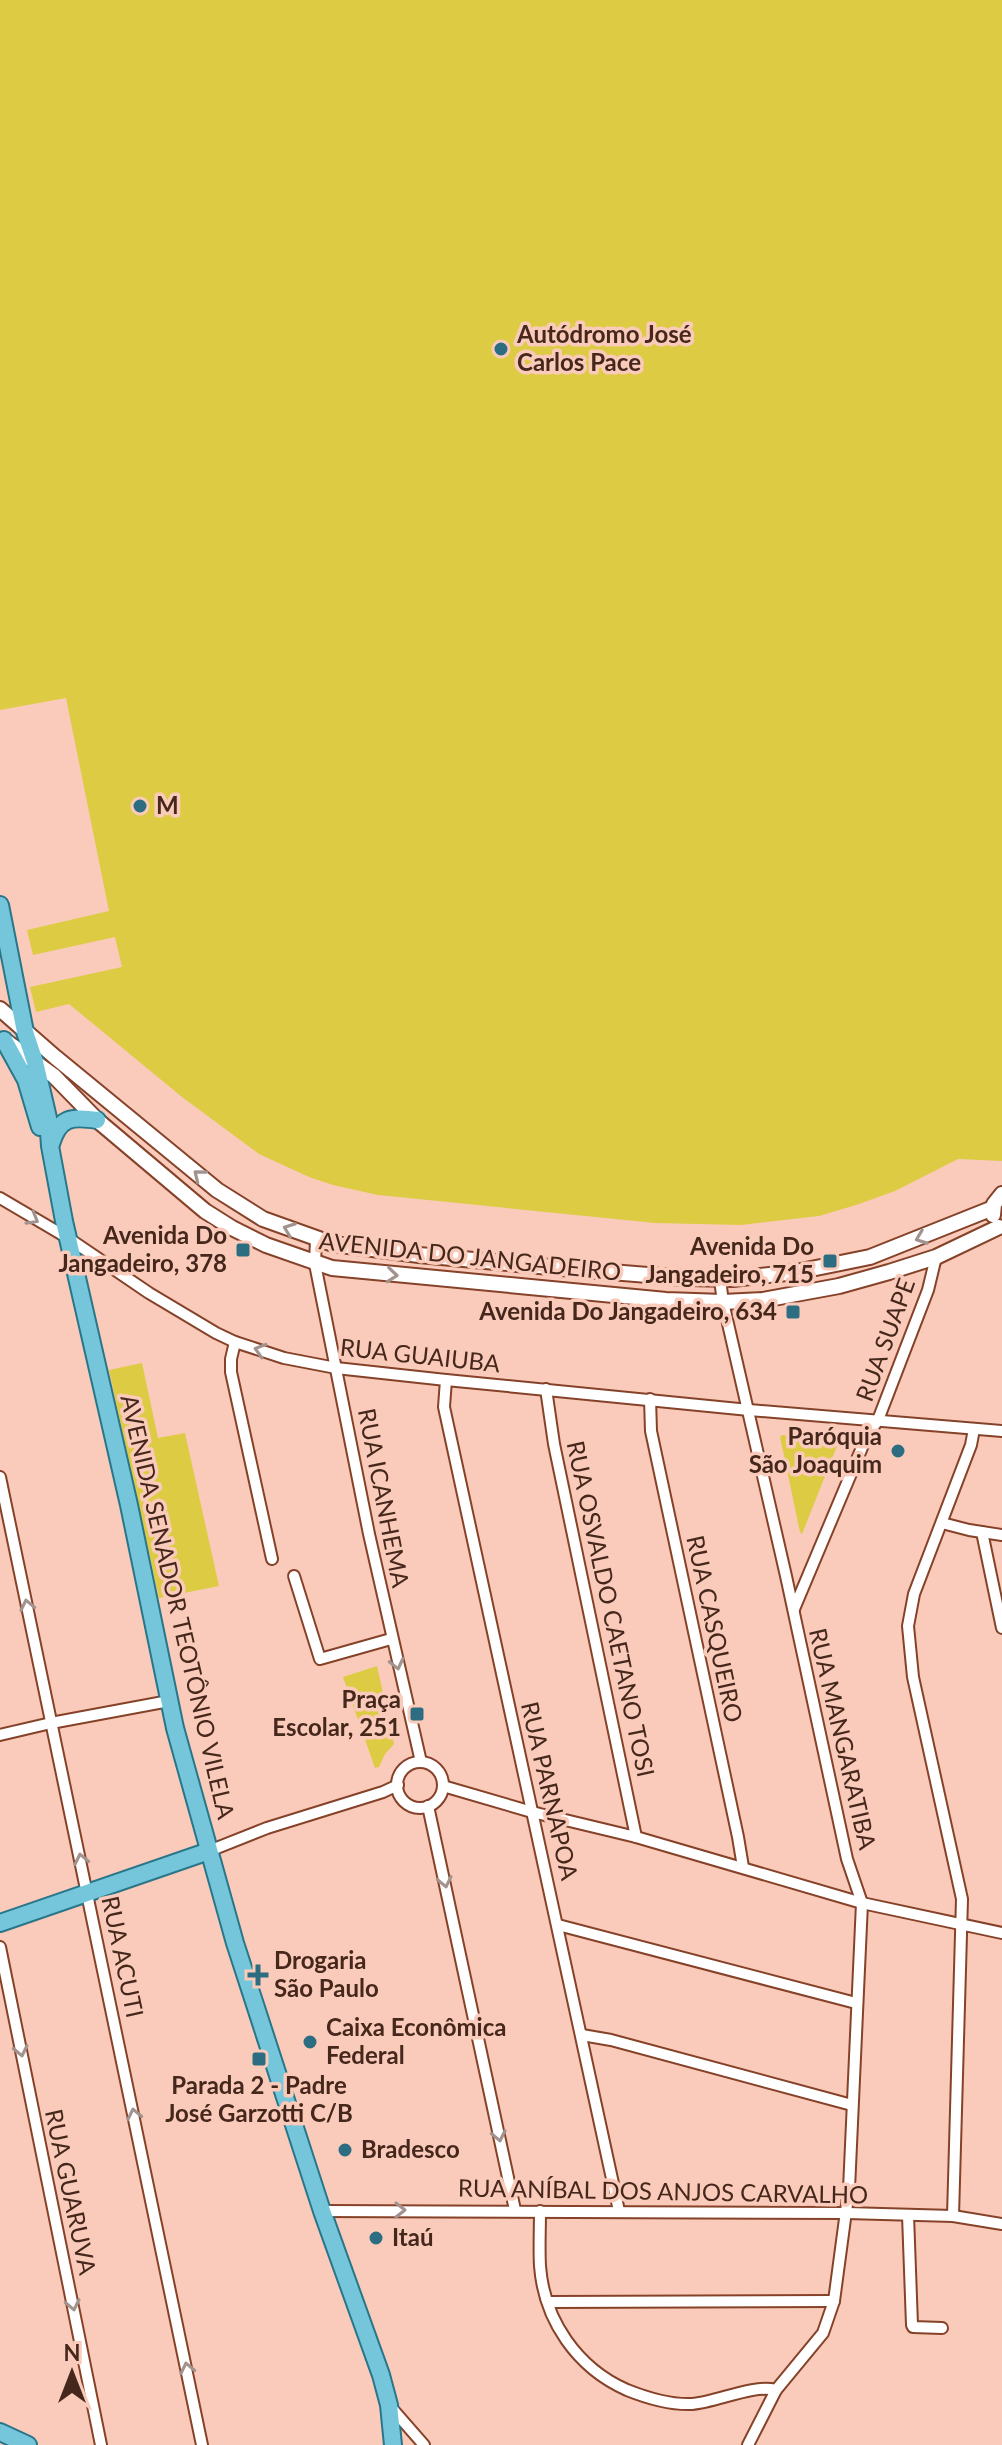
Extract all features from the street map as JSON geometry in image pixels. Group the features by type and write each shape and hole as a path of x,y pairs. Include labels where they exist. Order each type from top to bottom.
{"main road":[{"name":"AVENIDA SENADOR TEOTÔNIO VILELA","path":"0,905 25,1032 48,1118 50,1146 68,1238 132,1519 169,1701 240,1957 322,2211 381,2375 389,2405 393,2445"},
{"path":"2,1038 26,1080 41,1129 50,1146"},
{"path":"50,1146 54,1133 69,1118 97,1120"},
{"path":"0,1923 209,1851"},
{"path":"0,2432 28,2445"}],"street":[{"name":"AVENIDA DO JANGADEIRO","path":"0,1009 217,1190 263,1219 316,1239 351,1248 720,1280 796,1272 859,1260 931,1235 993,1208"},
{"name":"AVENIDA DO JANGADEIRO","path":"2,1038 54,1076 97,1120 205,1211 266,1245 332,1268 666,1300 763,1300 839,1286 936,1257 1001,1228"},
{"path":"1001,1228 994,1218 993,1208 1002,1194"},
{"name":"RUA GUAIUBA","path":"0,1198 216,1333 284,1358 336,1368 446,1380 1002,1431"},
{"name":"RUA ICANHEMA","path":"316,1239 315,1264 391,1639 421,1762"},
{"name":"RUA SUAPE","path":"793,1611 866,1438 878,1420 928,1290 936,1257"},
{"name":"RUA MANGARATIBA","path":"720,1280 847,1859 862,1903 847,2213 834,2301 823,2333 776,2390 748,2445"},
{"path":"235,1342 231,1372 272,1559"},
{"name":"RUA PARNAPOA","path":"446,1380 444,1407 619,2211"},
{"name":"RUA OSVALDO CAETANO TOSI","path":"546,1389 554,1444 636,1837"},
{"name":"RUA CASQUEIRO","path":"650,1399 651,1431 743,1867"},
{"path":"953,2216 962,1899 913,1677 908,1626 914,1594 971,1445 974,1429"},
{"name":"RUA ACUTI","path":"0,1477 202,2445"},
{"path":"942,1523 1002,1535"},
{"path":"982,1532 1002,1628"},
{"path":"294,1576 320,1659 391,1639"},
{"path":"0,1735 169,1701"},
{"path":"402,1798 399,1778 407,1766 421,1762 437,1770 442,1791"},
{"path":"209,1851 267,1828 398,1785"},
{"path":"383,1792 414,1806 428,1806 442,1791 456,1791 636,1837 862,1903 1002,1933"},
{"path":"428,1806 515,2210"},
{"path":"558,1925 856,2003"},
{"name":"RUA GUARUVA","path":"0,1947 101,2445"},
{"path":"582,2035 611,2040 852,2105"},
{"name":"RUA ANÍBAL DOS ANJOS CARVALHO","path":"322,2211 847,2213 953,2216 1002,2224"},
{"path":"540,2211 540,2267 549,2302 565,2340 596,2372 644,2397 689,2404 765,2388 776,2390"},
{"path":"908,2215 912,2325 942,2328"},
{"path":"549,2302 834,2301"},
{"path":"389,2405 424,2445"}],"shaded area":[{"name":"Autódromo José Carlos Pace","path":"0,0 1002,0 1002,1161 958,1159 895,1191 856,1205 819,1216 741,1225 655,1223 378,1195 309,1177 259,1154 182,1097 69,1004 36,1012 30,987 122,967 115,937 33,955 27,930 109,911 66,698 0,710"},
{"path":"142,1363 158,1438 185,1433 219,1586 159,1598 109,1370"},
{"path":"780,1437 839,1441 802,1534"},
{"path":"377,1666 394,1744 379,1767 375,1768 343,1677"}],"place":[{"name":"Autódromo José Carlos Pace","path":"501,349"},
{"name":"M","path":"140,806"},
{"name":"Avenida Do Jangadeiro, 378","path":"243,1250"},
{"name":"Avenida Do Jangadeiro, 715","path":"830,1261"},
{"name":"Avenida Do Jangadeiro, 634","path":"793,1312"},
{"name":"Paróquia São Joaquim","path":"898,1451"},
{"name":"Praça Escolar, 251","path":"417,1714"},
{"name":"Drogaria São Paulo","path":"258,1975"},
{"name":"Caixa Econômica Federal","path":"310,2042"},
{"name":"Parada 2 - Padre José Garzotti C/B","path":"259,2059"},
{"name":"Bradesco","path":"345,2150"},
{"name":"Itaú","path":"376,2238"}]}
